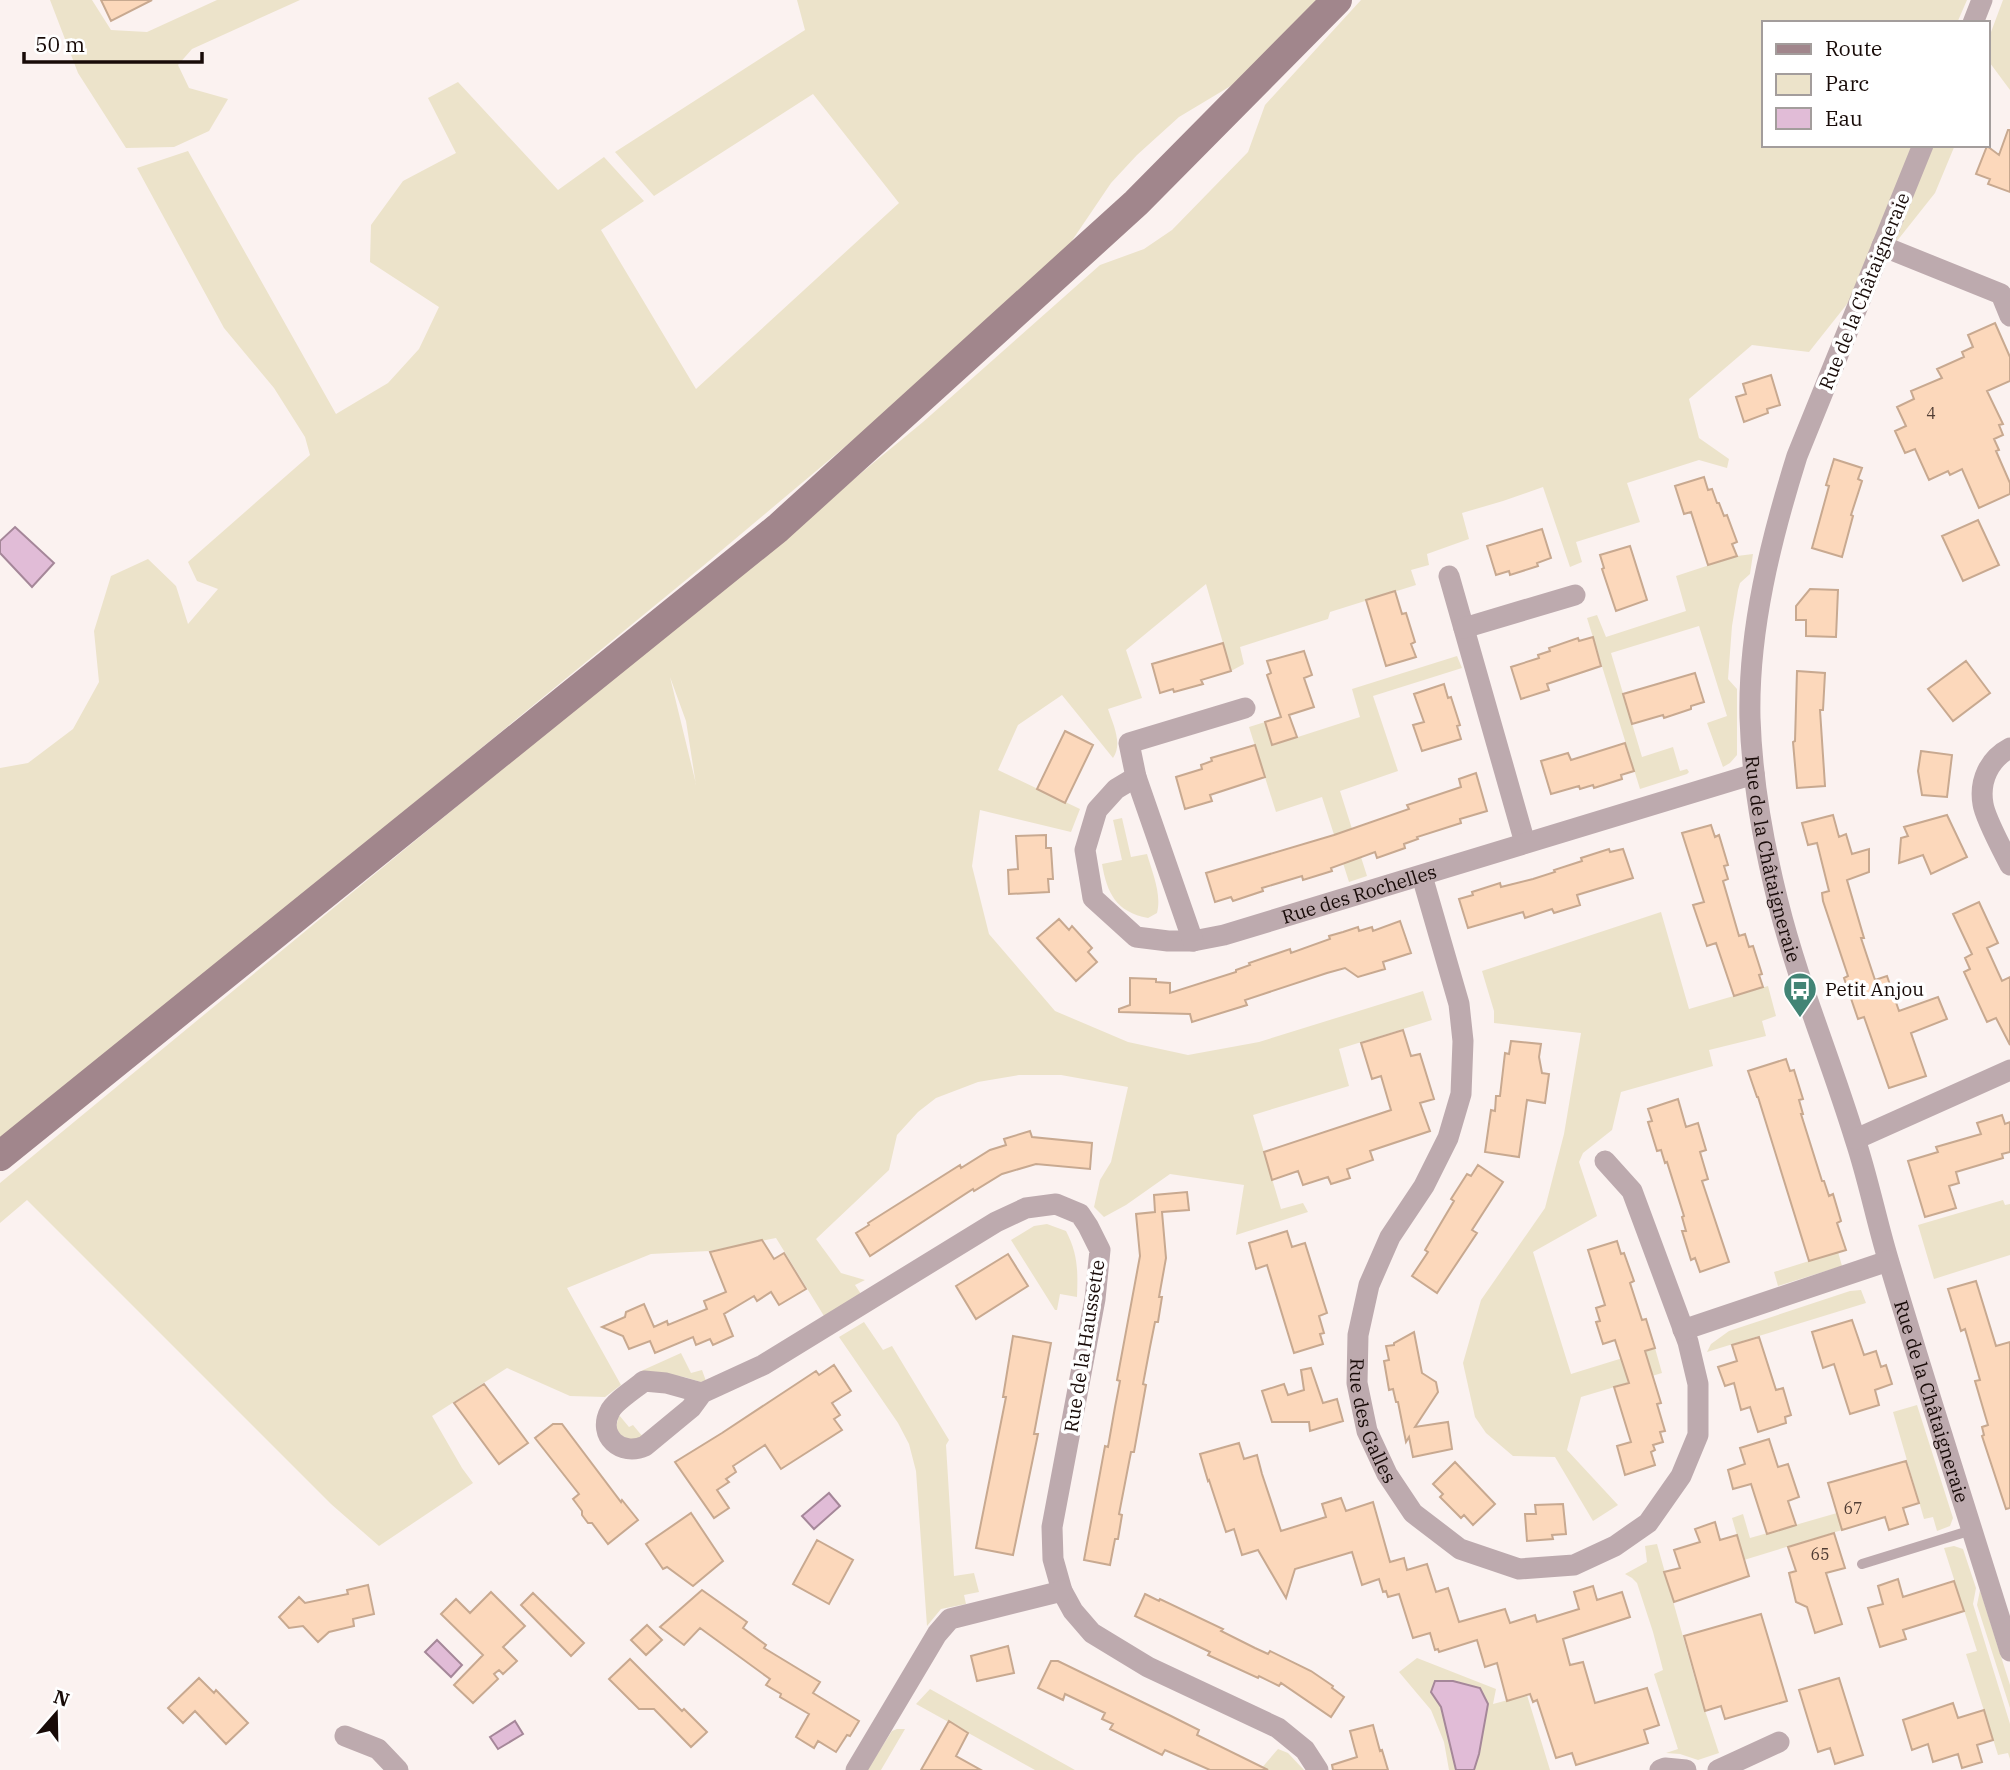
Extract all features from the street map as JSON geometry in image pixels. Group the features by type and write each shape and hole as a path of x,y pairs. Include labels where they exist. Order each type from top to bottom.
{"main road":[{"path":"0,1156 778,528 1136,203 1337,0"}],"street":[{"path":"1974,21 1982,0"},
{"name":"Rue de la Châtaigneraie","path":"1922,147 1797,456 1773,536 1760,603 1750,715 1754,774 1779,904 1810,1008 1856,1139 1888,1261 2010,1651"},
{"path":"1882,246 2001,294 2010,316"},
{"path":"1449,576 1525,844"},
{"path":"1464,628 1575,595"},
{"path":"1193,941 1136,776 1129,743 1245,708"},
{"path":"2010,748 1989,766 1982,785 1983,806 2010,865"},
{"name":"Rue des Rochelles","path":"1136,776 1116,789 1097,810 1085,850 1093,898 1136,937 1193,941 1422,876 1754,774"},
{"name":"Rue des Galles","path":"1422,876 1459,1004 1463,1041 1461,1094 1448,1138 1424,1186 1391,1237 1369,1285 1358,1335 1357,1383 1367,1431 1387,1474 1413,1513 1460,1549 1519,1569 1574,1565 1615,1546 1648,1523 1681,1476 1698,1435 1698,1384 1683,1330 1632,1191 1605,1161"},
{"path":"1856,1139 2010,1070"},
{"name":"Rue de la Haussette","path":"702,1393 763,1365 996,1222 1026,1208 1056,1204 1080,1214 1100,1250 1095,1299 1052,1527 1053,1559 1062,1591 1073,1611 1093,1633 1148,1667 1278,1728 1305,1750 1318,1770"},
{"path":"1683,1330 1888,1261"},
{"path":"856,1770 937,1633 950,1619 1062,1591"},
{"path":"345,1735 378,1749 398,1770"},
{"path":"1718,1770 1779,1742"},
{"path":"1660,1770 1686,1770"}],"lane":[{"path":"1861,1564 1972,1530"}],"green space":[{"path":"50,0 92,0 111,30 147,32 217,0 300,0 192,49 178,65 189,88 228,99 209,131 174,147 126,148 78,73"},
{"path":"797,0 1318,0 1239,81 1179,117 1137,155 1111,183 1065,251 959,351 703,566 0,1143 0,768 28,763 73,729 99,682 94,631 111,576 148,559 176,586 188,624 218,589 197,581 188,562 310,455 305,437 274,388 224,328 137,168 188,151 336,414 388,383 419,349 439,307 370,262 371,225 403,181 456,153 428,98 458,82 558,190 604,157 644,201 601,230 696,389 899,203 813,94 654,196 615,152 805,30"},
{"path":"1361,0 1967,0 1958,21 1762,21 1762,147 1954,147 1935,193 1809,352 1752,345 1689,399 1699,438 1729,459 1727,468 1699,460 1627,483 1640,522 1576,542 1582,562 1570,567 1543,487 1462,513 1469,539 1427,554 1429,565 1411,570 1416,585 1330,612 1328,619 1240,647 1244,664 1231,671 1206,584 1126,650 1142,698 1108,709 1117,740 1113,758 1062,695 1018,725 998,770 1080,809 1071,832 980,810 972,866 989,934 1055,1011 1128,1042 1188,1055 1259,1042 1423,991 1432,1020 1339,1049 1349,1086 1253,1115 1281,1209 1303,1203 1308,1212 1236,1235 1244,1185 1170,1174 1104,1217 1094,1207 1100,1180 1111,1162 1128,1087 1061,1075 1019,1075 978,1082 936,1098 918,1112 897,1135 889,1170 816,1239 841,1273 865,1280 855,1285 861,1294 824,1316 776,1238 709,1251 651,1254 567,1288 621,1385 605,1397 570,1396 507,1368 432,1416 473,1483 379,1546 331,1504 27,1200 0,1223 0,1183 923,422 1100,265 1144,249 1172,230 1248,152 1265,105","holes":["670,677 686,721 696,782"]},
{"path":"2003,0 2010,0 2010,90 1989,64 1991,32"},
{"path":"1753,554 1750,574 1740,583 1732,626 1728,679 1737,689 1737,755 1730,763 1723,767 1707,723 1727,716 1699,626 1611,653 1642,757 1673,747 1680,771 1687,769 1689,772 1640,789 1587,618 1597,615 1606,637 1686,611 1676,576 1737,556"},
{"path":"1457,656 1462,668 1373,696 1398,771 1340,791 1367,876 1349,882 1322,797 1276,812 1249,727 1265,722 1273,745 1360,717 1352,689"},
{"path":"1122,818 1131,857 1147,854 1156,883 1157,913 1148,918 1128,911 1115,900 1104,874 1102,864 1122,860 1113,820"},
{"path":"1661,912 1689,1009 1768,986 1776,1016 1762,1021 1766,1036 1709,1050 1713,1066 1621,1092 1612,1130 1583,1153 1579,1162 1597,1216 1533,1252 1571,1374 1655,1348 1662,1373 1581,1397 1567,1450 1618,1505 1593,1521 1555,1457 1513,1456 1486,1433 1475,1417 1463,1363 1481,1300 1545,1208 1564,1134 1581,1033 1494,1023 1494,1011 1482,971"},
{"path":"2003,1200 2005,1205 2010,1204 2010,1255 1934,1279 1918,1225"},
{"path":"1047,1224 1066,1231 1076,1263 1077,1297 1060,1294 1057,1310 1011,1240 1034,1226"},
{"path":"1838,1252 1842,1266 1778,1286 1774,1272"},
{"path":"1861,1290 1866,1303 1707,1352 1711,1344 1729,1331 1850,1291"},
{"path":"864,1322 883,1350 892,1346 949,1440 946,1445 954,1576 974,1573 979,1592 964,1595 966,1604 941,1609 927,1626 916,1471 909,1444 898,1423 839,1337"},
{"path":"681,1353 691,1373 702,1370 706,1381 641,1371"},
{"path":"1917,1405 1953,1518 1950,1526 1937,1531 1933,1517 1924,1519 1893,1412"},
{"path":"619,1415 643,1437 631,1442 615,1431"},
{"path":"1837,1513 1842,1530 1744,1560 1732,1518 1743,1514 1750,1538"},
{"path":"1657,1544 1696,1683 1719,1753 1698,1760 1666,1753 1678,1749 1654,1674 1663,1670 1637,1583 1625,1574 1647,1562 1645,1546"},
{"path":"1954,1546 1963,1549 1976,1588 1973,1604 2010,1724 2010,1759 2008,1753 1998,1755 1966,1654 1977,1651 1944,1548"},
{"path":"1980,1590 2010,1685 2010,1708 1977,1605"},
{"path":"1417,1658 1496,1689 1493,1704 1527,1695 1550,1770 1449,1770 1444,1742 1431,1710 1399,1672"},
{"path":"930,1689 1075,1770 1035,1770 916,1704"},
{"path":"905,1729 881,1770 867,1770 892,1731"},
{"path":"1278,1749 1288,1753 1304,1770 1260,1770"}],"water":[{"path":"15,527 54,563 32,587 0,553 0,541"},
{"path":"829,1493 840,1506 814,1529 802,1516"},
{"path":"437,1640 462,1665 451,1677 425,1652"},
{"path":"1435,1681 1453,1681 1480,1688 1488,1704 1474,1770 1456,1770 1441,1707 1431,1692"},
{"path":"515,1721 523,1734 498,1749 490,1737"}],"building":[{"path":"101,0 152,0 111,21"},
{"path":"2010,130 2010,192 1988,184 1990,179 1976,174 1987,147 1999,155"},
{"path":"1995,323 2010,357 2010,381 1987,391 2003,424 1999,425 2003,435 1994,439 1999,450 1996,451 2010,483 2010,494 1979,508 1962,469 1950,475 1948,471 1929,480 1915,449 1905,453 1895,431 1906,426 1897,407 1914,399 1911,391 1942,378 1937,369 1964,357 1962,352 1973,347 1968,335"},
{"path":"1771,375 1780,405 1767,409 1768,413 1744,422 1736,397 1746,394 1743,384"},
{"path":"1834,459 1862,468 1858,479 1862,481 1842,557 1812,548"},
{"path":"1704,477 1708,490 1712,489 1724,516 1727,515 1737,542 1732,544 1737,556 1708,565 1691,512 1684,514 1675,486"},
{"path":"1978,520 1999,565 1963,581 1942,536"},
{"path":"1542,529 1551,558 1537,563 1538,566 1510,575 1509,571 1496,575 1487,546"},
{"path":"1630,546 1647,600 1616,611 1600,555"},
{"path":"1810,589 1838,590 1836,637 1806,636 1806,620 1796,620 1796,606"},
{"path":"1395,591 1402,614 1406,613 1415,642 1411,644 1416,657 1386,666 1366,600"},
{"path":"1593,637 1601,666 1547,684 1549,690 1521,699 1511,667 1539,658 1538,655 1550,651 1549,648 1578,638 1579,641"},
{"path":"1223,643 1231,671 1201,680 1203,684 1160,693 1152,664"},
{"path":"1304,651 1312,675 1304,678 1314,707 1289,715 1297,737 1272,745 1265,722 1281,717 1267,675 1271,673 1267,661"},
{"path":"1966,661 1990,693 1953,721 1928,689"},
{"path":"1797,671 1825,673 1823,710 1820,710 1825,786 1797,788 1793,742"},
{"path":"1695,673 1704,702 1664,718 1663,715 1632,724 1623,694"},
{"path":"1444,684 1460,725 1457,726 1461,739 1422,751 1413,725 1424,722 1414,694"},
{"path":"1065,731 1093,745 1065,803 1037,789"},
{"path":"1625,743 1634,771 1621,775 1622,779 1594,788 1593,785 1580,789 1579,786 1551,794 1541,761 1568,753 1571,760"},
{"path":"1255,745 1265,777 1210,795 1212,801 1185,809 1176,777 1202,769 1201,765 1212,761 1211,758"},
{"path":"1921,751 1952,755 1947,797 1922,795 1918,771"},
{"path":"1476,773 1487,811 1460,819 1461,823 1417,837 1418,839 1404,844 1405,848 1377,858 1375,852 1331,868 1332,871 1303,880 1302,876 1262,888 1263,891 1233,901 1231,897 1215,902 1206,873 1334,835 1409,809 1407,805 1461,787 1459,779"},
{"path":"1833,815 1839,837 1846,834 1852,854 1869,849 1869,872 1847,880 1864,938 1861,938 1875,980 1887,976 1899,1011 1938,997 1947,1019 1911,1033 1926,1076 1889,1088 1864,1017 1858,1019 1844,978 1848,976 1823,901 1822,893 1829,891 1817,843 1808,845 1802,823"},
{"path":"1947,815 1967,857 1931,874 1923,855 1899,863 1901,838 1908,836 1904,827"},
{"path":"1711,825 1715,837 1719,835 1728,865 1724,866 1728,879 1723,881 1739,936 1745,934 1749,947 1753,946 1762,974 1759,975 1763,987 1734,996 1716,943 1707,946 1693,905 1704,902 1682,833"},
{"path":"1046,835 1046,848 1051,848 1053,879 1048,879 1049,892 1009,894 1008,870 1018,869 1016,836"},
{"path":"1609,849 1610,852 1623,849 1633,878 1577,895 1580,905 1554,913 1552,909 1525,918 1523,912 1468,928 1459,899 1500,883 1501,887 1555,872 1554,870 1582,861 1581,858"},
{"path":"1979,902 1998,943 1987,948 2002,981 2010,977 2010,1045 1996,1018 1987,1022 1964,972 1970,969 1965,958 1972,954 1953,914"},
{"path":"1059,919 1069,930 1072,926 1092,948 1088,952 1097,962 1076,981 1037,938"},
{"path":"1400,921 1411,953 1383,962 1385,969 1358,977 1345,968 1245,1000 1247,1005 1192,1022 1190,1014 1119,1012 1119,1009 1130,1005 1130,978 1156,979 1156,982 1170,983 1170,993 1236,972 1250,965 1249,963 1290,949 1291,953 1330,939 1329,936 1358,927 1359,931 1372,927 1373,931"},
{"path":"1403,1030 1411,1056 1420,1054 1434,1099 1420,1103 1430,1131 1370,1151 1373,1160 1347,1169 1350,1178 1331,1184 1328,1177 1303,1185 1298,1171 1272,1180 1264,1152 1391,1110 1381,1076 1372,1079 1361,1043"},
{"path":"1511,1041 1541,1044 1539,1057 1542,1073 1549,1074 1545,1103 1527,1100 1519,1157 1485,1152 1491,1110 1495,1111 1496,1096 1500,1096 1505,1053 1509,1054"},
{"path":"1786,1059 1790,1071 1794,1070 1803,1099 1799,1100 1801,1114 1822,1181 1829,1196 1833,1194 1841,1221 1837,1223 1846,1250 1809,1261 1748,1071"},
{"path":"1678,1099 1686,1127 1698,1123 1706,1150 1700,1152 1708,1179 1702,1181 1729,1262 1700,1272 1695,1258 1691,1260 1682,1231 1686,1231 1682,1217 1684,1216 1667,1162 1665,1163 1661,1150 1657,1151 1648,1122 1652,1121 1648,1109"},
{"path":"2002,1115 2005,1124 2010,1122 2010,1152 2002,1154 2003,1158 1956,1172 1959,1183 1949,1186 1956,1208 1925,1217 1908,1161 1938,1152 1936,1147 1981,1134 1977,1123"},
{"path":"1030,1131 1032,1137 1092,1143 1090,1169 1036,1164 1002,1174 974,1191 973,1189 870,1256 856,1233 869,1225 868,1223 960,1165 961,1168 990,1150 1006,1145 1004,1139"},
{"path":"1478,1165 1503,1182 1472,1230 1477,1233 1437,1293 1412,1276 1428,1252 1425,1250 1454,1201 1451,1199 1467,1174 1471,1176"},
{"path":"1187,1192 1189,1210 1162,1212 1166,1258 1159,1297 1162,1297 1143,1384 1146,1385 1134,1452 1131,1452 1119,1514 1122,1515 1118,1539 1115,1539 1110,1565 1084,1560 1105,1446 1108,1447 1120,1381 1117,1380 1140,1256 1136,1214 1155,1212 1154,1195"},
{"path":"1287,1231 1292,1247 1305,1243 1327,1313 1319,1316 1324,1333 1320,1334 1323,1344 1294,1353 1267,1265 1256,1269 1249,1243"},
{"path":"762,1240 774,1259 784,1253 806,1289 779,1305 771,1292 757,1301 754,1296 724,1314 733,1336 713,1345 710,1339 696,1345 693,1337 655,1353 650,1341 629,1349 623,1336 602,1327 625,1317 626,1312 644,1304 654,1327 667,1321 668,1325 707,1309 704,1301 726,1292 710,1252"},
{"path":"1617,1241 1634,1281 1630,1283 1642,1320 1646,1319 1655,1348 1645,1351 1661,1403 1657,1404 1665,1431 1660,1432 1663,1442 1653,1445 1655,1450 1651,1452 1655,1465 1625,1475 1617,1446 1631,1442 1614,1387 1629,1383 1615,1340 1603,1344 1596,1322 1600,1321 1596,1308 1605,1305 1588,1250"},
{"path":"1008,1254 1028,1286 976,1319 956,1286"},
{"path":"1976,1281 1996,1346 2010,1342 2010,1508 2006,1509 1982,1436 1982,1427 1988,1425 1975,1381 1980,1380 1965,1329 1961,1331 1948,1289"},
{"path":"1852,1320 1864,1355 1876,1351 1881,1367 1886,1365 1892,1384 1875,1390 1879,1405 1850,1414 1834,1364 1823,1368 1812,1332"},
{"path":"1414,1332 1422,1373 1436,1382 1438,1392 1415,1427 1448,1422 1452,1449 1413,1457 1409,1437 1406,1442 1398,1402 1393,1389 1389,1390 1384,1361 1389,1360 1386,1346 1394,1345"},
{"path":"1013,1336 1051,1343 1034,1434 1038,1434 1013,1555 976,1548 1006,1397 1003,1397"},
{"path":"1759,1337 1776,1390 1783,1388 1791,1415 1785,1417 1786,1423 1758,1432 1750,1407 1741,1410 1734,1383 1725,1386 1718,1367 1737,1361 1732,1345"},
{"path":"834,1365 851,1391 832,1403 840,1415 834,1419 842,1430 781,1469 765,1445 733,1466 736,1472 726,1479 729,1482 717,1490 729,1508 714,1518 675,1462 816,1371 819,1375"},
{"path":"1311,1368 1323,1403 1337,1399 1343,1421 1310,1431 1309,1422 1272,1422 1262,1391 1284,1384 1288,1395 1304,1390 1301,1370"},
{"path":"484,1384 528,1443 499,1464 454,1403"},
{"path":"553,1424 562,1424 621,1502 622,1500 638,1520 608,1544 592,1523 588,1523 582,1515 573,1499 579,1494 535,1438"},
{"path":"1769,1439 1778,1467 1788,1464 1799,1497 1788,1501 1796,1525 1767,1534 1751,1484 1733,1489 1728,1470 1745,1464 1740,1448"},
{"path":"1239,1443 1244,1459 1257,1455 1281,1531 1326,1517 1322,1504 1341,1498 1346,1511 1373,1502 1390,1562 1404,1558 1407,1570 1427,1564 1436,1592 1448,1588 1459,1622 1505,1609 1510,1623 1535,1615 1537,1622 1579,1609 1574,1592 1593,1586 1597,1600 1622,1592 1630,1617 1563,1639 1570,1665 1583,1662 1595,1703 1647,1688 1659,1725 1644,1730 1648,1743 1576,1765 1572,1753 1556,1758 1537,1700 1533,1702 1530,1694 1507,1701 1497,1663 1485,1667 1477,1640 1439,1652 1438,1649 1435,1650 1430,1633 1413,1638 1399,1594 1388,1597 1386,1591 1383,1592 1379,1579 1362,1585 1352,1552 1295,1569 1286,1598 1258,1550 1242,1555 1234,1529 1226,1532 1208,1481 1200,1454"},
{"path":"1906,1461 1919,1503 1903,1508 1908,1524 1889,1530 1885,1517 1842,1530 1828,1483"},
{"path":"1455,1462 1495,1504 1473,1525 1464,1515 1461,1518 1440,1497 1443,1494 1433,1484"},
{"path":"1563,1504 1566,1534 1552,1535 1553,1539 1527,1541 1525,1514 1536,1514 1535,1505"},
{"path":"691,1513 723,1561 693,1586 667,1567 663,1569 646,1544"},
{"path":"1715,1522 1720,1540 1737,1535 1749,1576 1674,1602 1664,1572 1680,1568 1674,1550 1700,1542 1695,1529"},
{"path":"1834,1533 1845,1568 1826,1573 1842,1624 1815,1633 1807,1607 1796,1602 1789,1573 1796,1571 1788,1547"},
{"path":"817,1540 853,1560 829,1604 793,1584"},
{"path":"1898,1579 1903,1597 1954,1581 1964,1611 1903,1630 1906,1639 1880,1647 1868,1608 1883,1604 1878,1586"},
{"path":"368,1585 374,1614 353,1619 354,1626 329,1632 318,1642 303,1626 289,1628 279,1617 299,1597 305,1603 348,1594 347,1590"},
{"path":"702,1590 747,1622 743,1628 766,1645 764,1648 820,1682 813,1693 859,1721 836,1752 818,1741 814,1748 796,1737 809,1714 780,1697 781,1694 766,1685 770,1679 700,1628 684,1645 660,1627"},
{"path":"491,1592 525,1626 503,1647 517,1661 503,1674 499,1670 494,1674 498,1679 473,1703 454,1685 483,1655 441,1614 456,1599 470,1613"},
{"path":"533,1593 584,1643 571,1656 521,1605"},
{"path":"1145,1594 1223,1629 1221,1631 1255,1648 1268,1654 1270,1651 1311,1671 1344,1697 1331,1717 1281,1683 1279,1686 1259,1676 1258,1678 1208,1655 1210,1652 1135,1616"},
{"path":"1761,1614 1787,1701 1725,1719 1721,1706 1705,1711 1684,1636"},
{"path":"647,1625 662,1640 646,1655 631,1640"},
{"path":"1008,1646 1014,1673 977,1681 971,1656"},
{"path":"630,1659 707,1732 691,1747 654,1709 639,1709 609,1679"},
{"path":"1051,1661 1058,1661 1199,1730 1197,1735 1268,1770 1210,1770 1165,1750 1162,1755 1110,1729 1113,1724 1102,1719 1105,1713 1065,1694 1063,1700 1038,1688"},
{"path":"199,1678 214,1693 216,1690 248,1723 226,1744 195,1711 183,1723 168,1708"},
{"path":"1839,1678 1863,1755 1835,1764 1830,1748 1818,1752 1799,1690"},
{"path":"1953,1703 1958,1718 1984,1710 1993,1740 1977,1745 1982,1762 1962,1768 1958,1754 1933,1762 1928,1744 1912,1750 1903,1720"},
{"path":"949,1721 968,1733 956,1756 981,1770 921,1770"},
{"path":"1373,1725 1388,1770 1333,1770 1332,1765 1357,1757 1350,1731"}],"place":[{"name":"Petit Anjou","path":"1800,1019"}]}
